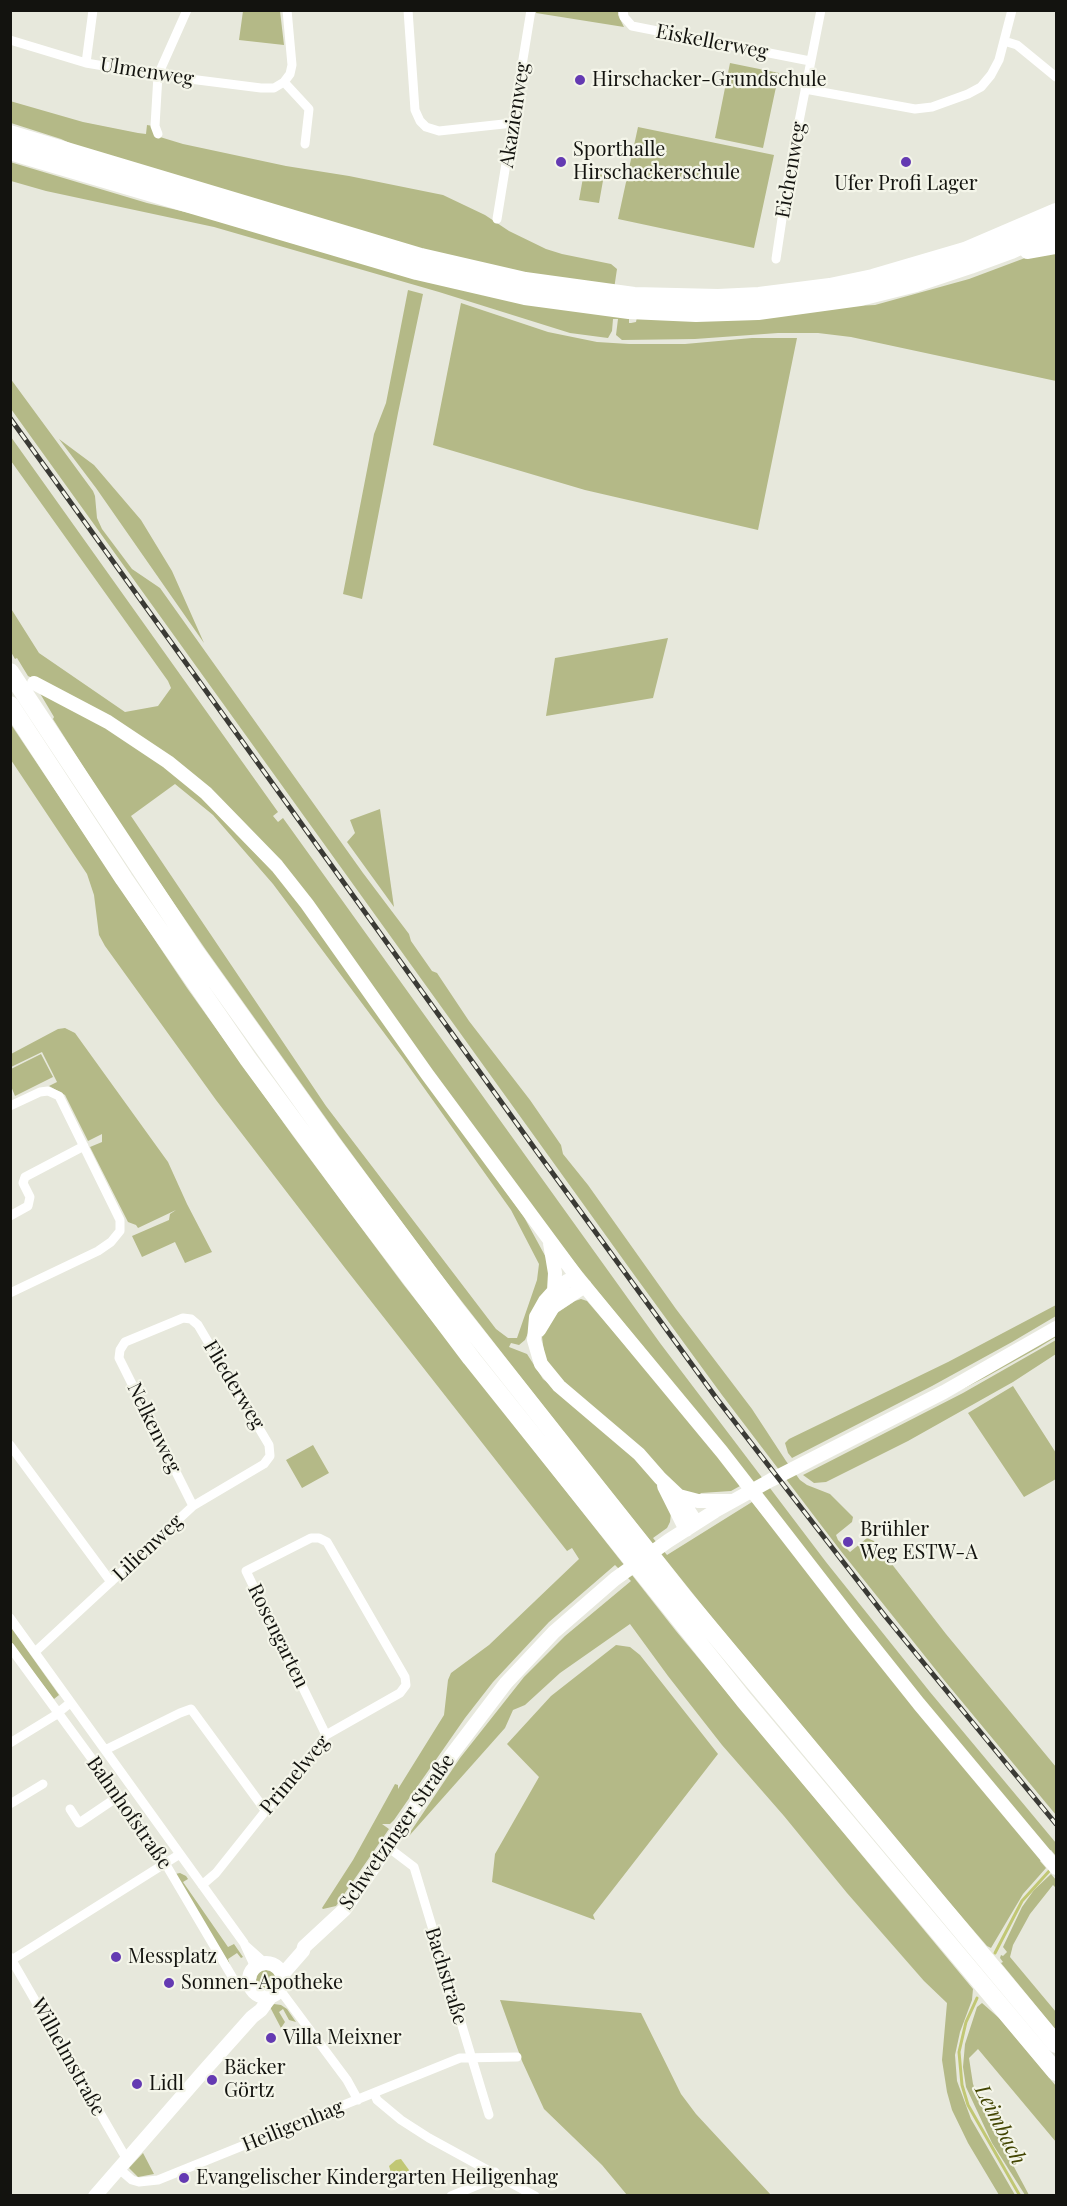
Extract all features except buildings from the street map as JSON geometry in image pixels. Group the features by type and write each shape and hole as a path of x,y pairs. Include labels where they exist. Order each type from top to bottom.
{"highway":[{"path":"10,134 421,257 525,281 634,296 686,298 759,296 873,278 965,251 1056,212"},
{"path":"10,151 426,273 525,296 617,309 667,313 726,313 822,303 916,283 1011,250 1056,228"},
{"path":"1011,250 1029,250 1056,244"},
{"path":"21,681 214,979 331,1142 454,1307 730,1654 1056,2044"},
{"path":"10,705 124,879 242,1050 464,1350 716,1665 1056,2072"}],"main road":[{"path":"21,681 108,722 168,762 206,793 263,851 307,904 549,1241 722,1452 856,1625 1053,1865"},
{"path":"549,1241 555,1273 554,1290"},
{"path":"581,1282 567,1281 554,1290 539,1309 534,1326 538,1357 552,1379 629,1444 680,1496 698,1501 738,1498"},
{"path":"535,1336 553,1307 581,1282"},
{"name":"Schwetzinger Straße","path":"269,1968 299,1947 304,1947 345,1909 440,1770 483,1712 554,1632 615,1580 668,1541 738,1498 944,1392 1056,1328"},
{"path":"660,1478 691,1526"},
{"path":"680,1496 691,1526"},
{"path":"95,2196 122,2163 252,2017 261,2010 275,1993 283,1983 269,1968 250,1976 251,1986 257,1993 275,1993"},
{"path":"252,2017 257,1993"}],"street":[{"path":"86,63 93,10"},
{"path":"158,134 155,126 158,75 187,10"},
{"path":"287,10 292,65 290,74 284,82 309,109 305,144"},
{"path":"408,10 415,110 420,122 426,127 439,130 513,123"},
{"name":"Akazienweg","path":"497,219 531,10"},
{"name":"Eiskellerweg","path":"623,10 624,17 632,26 810,61"},
{"name":"Eichenweg","path":"776,259 821,10"},
{"path":"805,89 909,108 932,107 968,94 981,87 992,75 999,60 1012,10"},
{"name":"Ulmenweg","path":"10,40 86,63 158,75 261,88 274,88 284,82"},
{"path":"1004,41 1017,45 1056,77"},
{"path":"10,1106 31,1095 48,1091 59,1096 120,1220 120,1232 111,1242 88,1257 10,1293"},
{"path":"10,1216 28,1206 30,1197 23,1183 25,1177 84,1146"},
{"name":"Nelkenweg","path":"190,1319 183,1318 124,1342 119,1358 193,1506"},
{"name":"Fliederweg","path":"190,1319 198,1324 269,1445 270,1456"},
{"path":"10,1445 111,1582"},
{"name":"Lilienweg","path":"34,1652 193,1506 264,1464 270,1456"},
{"name":"Rosengarten","path":"326,1735 246,1571 310,1538 319,1538 327,1542 405,1677 406,1685"},
{"name":"Bahnhofstraße","path":"10,1618 244,1943 269,1968"},
{"name":"Bahnhofstraße","path":"10,1647 120,1796 165,1863 237,1984"},
{"name":"Primelweg","path":"202,1885 216,1874 326,1735 400,1693 406,1685"},
{"path":"10,1743 70,1703"},
{"path":"105,1750 191,1709 265,1810"},
{"path":"10,1804 43,1784"},
{"path":"70,1809 79,1823 120,1796"},
{"name":"Bachstraße","path":"388,1848 414,1867 489,2115"},
{"path":"11,1959 180,1854"},
{"name":"Wilhelmstraße","path":"11,1959 122,2163"},
{"path":"275,1993 347,2080 358,2100"},
{"name":"Heiligenhag","path":"122,2163 132,2180 140,2182 164,2178 460,2058 518,2057"},
{"path":"374,2093 377,2100 401,2120 429,2138 536,2196"},
{"path":"451,2196 485,2182 495,2172"}],"shaded area":[{"path":"537,10 618,11 624,27 536,13"},
{"path":"243,11 280,11 284,45 239,40"},
{"path":"730,63 779,73 763,148 715,138"},
{"path":"10,101 83,122 138,133 146,134 147,125 153,126 160,137 183,144 443,195 546,249 611,264 617,269 614,289 469,263 87,151 61,139 11,123"},
{"path":"638,127 774,155 754,248 618,219"},
{"path":"10,162 147,203 629,316 629,323 636,322 637,317 875,305 969,279 1033,255 1056,251 1056,381 851,337 818,333 622,340 616,335 618,319 613,319 612,331 608,338 570,333 439,292 214,227 46,191 11,181"},
{"path":"584,172 604,175 599,203 579,200"},
{"path":"408,290 423,294 362,599 343,594 374,434 386,403"},
{"path":"461,303 548,332 597,342 685,344 752,338 797,338 758,530 585,490 433,445"},
{"path":"10,378 93,491 97,518 102,529 132,569 160,588 409,934 411,941 432,971 437,973 469,1021 530,1100 561,1145 563,1154 752,1409 800,1480 830,1494 853,1517 852,1522 836,1535 838,1540 850,1552 867,1538 874,1541 946,1634 1056,1767 1056,1815 840,1550 635,1276 11,409"},
{"path":"11,437 278,812 273,816 278,822 283,818 660,1343 826,1562 930,1692 1056,1843 1056,1856 1051,1850 1048,1851 931,1710 706,1424 571,1258 250,829 77,699 28,676 17,658 15,659 11,652 10,607 39,653 125,712 158,706 171,688 11,461"},
{"path":"59,439 94,465 141,520 172,571 204,643 96,488"},
{"path":"668,638 653,698 546,716 555,658"},
{"path":"38,690 96,720 188,783 288,887 524,1217 549,1263 548,1288 525,1340 519,1345 511,1343 509,1347 527,1354 543,1379 617,1440 653,1478 665,1496 671,1513 667,1528 653,1538 667,1555 752,1502 1042,1859 1040,1861 1046,1868 1023,1894 991,1948 943,1895 714,1620 435,1267 206,950 121,826 53,719 54,717","holes":["175,784 213,815 273,884 402,1057 511,1210 539,1264 537,1280 517,1338 508,1338 496,1329 326,1106 131,816"]},
{"path":"10,723 187,988 403,1284 676,1631 973,1989 972,2000 960,2032 955,2055 957,2081 971,2119 1015,2195 999,2195 968,2143 952,2110 942,2060 947,2003 924,1981 847,1893 722,1745 630,1624 560,1673 525,1705 513,1710 505,1728 409,1836 460,1758 524,1677 565,1636 631,1581 615,1565 549,1622 493,1682 394,1820 390,1824 382,1824 389,1829 336,1906 322,1908 353,1860 395,1784 398,1785 398,1789 444,1715 448,1680 451,1673 489,1645 579,1559 572,1548 567,1551 345,1268 216,1100 105,946 99,935 94,895 87,874 11,760"},
{"path":"380,809 394,907 347,842 355,833 350,820"},
{"path":"65,1028 75,1033 168,1162 212,1252 185,1263 175,1242 142,1257 132,1236 169,1220 170,1214 176,1210 138,1228 128,1222 90,1147 102,1142 102,1134 88,1141 65,1095 49,1086 57,1082 42,1052 11,1067 11,1054 58,1029"},
{"path":"41,1054 53,1077 15,1096 11,1086 11,1069"},
{"path":"581,1299 587,1301 705,1438 740,1486 731,1491 701,1493 698,1496 682,1491 563,1382 545,1359 542,1337 557,1313"},
{"path":"1056,1305 1056,1316 1012,1342 792,1458 788,1453 785,1443 789,1439 948,1362"},
{"path":"1056,1334 1056,1337 986,1377 809,1468"},
{"path":"1056,1340 1056,1354 1013,1382 908,1441 826,1482 814,1483 803,1475 963,1393"},
{"path":"1013,1386 1056,1453 1056,1479 1024,1497 968,1413"},
{"path":"313,1445 329,1473 302,1488 286,1460"},
{"path":"10,1626 59,1695 54,1699 11,1643"},
{"path":"616,1645 630,1647 640,1655 718,1754 593,1915 595,1920 492,1882 495,1854 539,1777 507,1744 551,1696"},
{"path":"180,1873 188,1879 183,1882 228,1947 234,1944 243,1957 241,1958 237,1953 228,1959 230,1965 175,1874"},
{"path":"1051,1874 1056,1880 1056,1888 1053,1885 1030,1914 1013,1945 1010,1957 1056,2012 1056,2030 1001,1963 1003,1962 1000,1958 1007,1952 1003,1947 1022,1907 1034,1890"},
{"path":"266,1970 273,1973 276,1980 273,1987 266,1990 259,1987 256,1980 259,1973"},
{"path":"500,2000 641,2013 681,2094 696,2114 771,2195 627,2195 602,2165 544,2109 522,2061"},
{"path":"982,2003 999,2018 1056,2086 1056,2142 978,2049 969,2058 973,2084 982,2107 1029,2195 1025,2195 992,2143 966,2087 963,2067 965,2044 977,2007"},
{"path":"274,2004 287,2009 296,2022 289,2020 283,2009 279,2012 285,2022 281,2028 270,2007"},
{"path":"143,2153 154,2174 138,2177 129,2168"},
{"path":"401,2159 409,2170 409,2174 401,2179 393,2179 389,2166"}],"waterway":[{"name":"Leimbach","path":"995,1953 1022,1901 1051,1869"},
{"name":"Leimbach","path":"977,1998 966,2022 959,2052 962,2085 968,2105 1020,2196"}],"railway":[{"path":"10,418 717,1399 885,1616 1056,1824"}],"place":[{"name":"Hirschacker-Grundschule","path":"580,80"},
{"name":"Sporthalle Hirschackerschule","path":"561,162"},
{"name":"Ufer Profi Lager","path":"906,162"},
{"name":"Brühler Weg ESTW-A","path":"848,1542"},
{"name":"Messplatz","path":"116,1957"},
{"name":"Sonnen-Apotheke","path":"169,1983"},
{"name":"Villa Meixner","path":"271,2038"},
{"name":"Bäcker Görtz","path":"212,2080"},
{"name":"Lidl","path":"137,2084"},
{"name":"Evangelischer Kindergarten Heiligenhag","path":"184,2178"}]}
